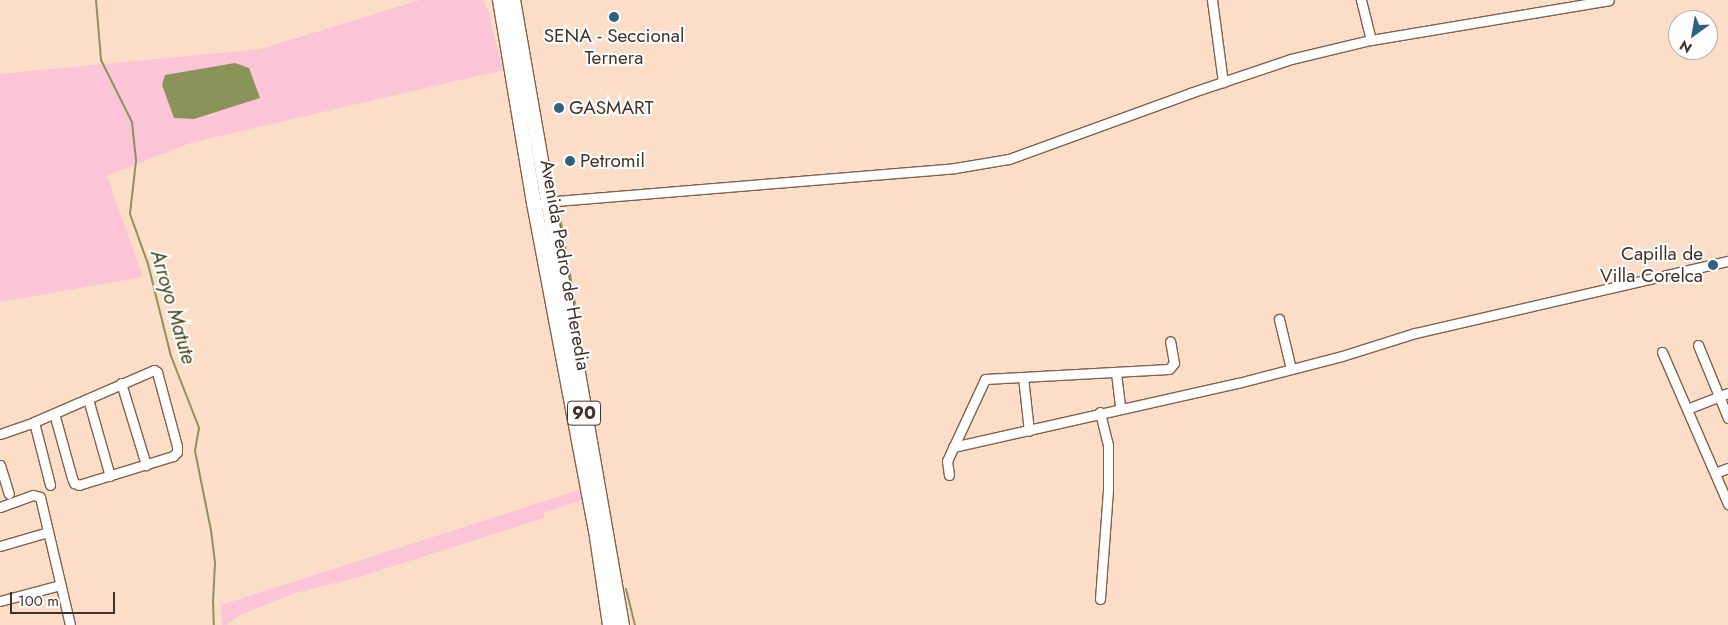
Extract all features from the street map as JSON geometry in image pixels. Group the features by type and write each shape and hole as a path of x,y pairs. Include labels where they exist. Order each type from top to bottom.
{"highway":[{"name":"Avenida Pedro de Heredia","path":"500,0 541,202 622,625"},
{"name":"Avenida Pedro de Heredia","path":"513,0 541,202 610,625"}],"street":[{"path":"1212,0 1223,82"},
{"path":"1361,0 1371,40"},
{"path":"541,202 955,168 1009,159 1292,59 1371,40 1609,0"},
{"path":"953,447 1291,369 1342,356 1414,333 1728,260"},
{"path":"1279,319 1291,369"},
{"path":"950,475 948,461 953,447 985,379 1116,373 1172,367 1174,363 1170,341"},
{"path":"1698,345 1724,394 1728,418"},
{"path":"1662,352 1728,504"},
{"path":"0,434 34,422 54,413 88,398 150,370 157,372 177,452 173,456 78,486 74,483 54,413"},
{"path":"1116,373 1120,408"},
{"path":"1023,377 1029,431"},
{"path":"121,383 146,465"},
{"path":"1687,409 1724,394"},
{"path":"88,398 110,476"},
{"path":"1100,412 1108,445 1108,489 1100,599"},
{"path":"34,422 50,485"},
{"path":"0,465 9,494"},
{"path":"1715,473 1728,468"},
{"path":"0,507 34,495 40,497 70,625"},
{"path":"0,546 48,532"},
{"path":"0,601 60,586"}],"shaded area":[{"path":"420,0 483,0 488,11 503,70 190,143 107,176 143,277 0,302 0,74 261,49"},
{"path":"235,63 249,68 260,98 194,119 174,118 162,85 165,75"},
{"path":"582,489 583,495 581,500 544,513 544,518 359,577 295,593 238,616 227,625 222,625 221,605"}],"waterway":[{"name":"Arroyo Matute","path":"96,0 101,60 132,122 136,161 130,214 148,264 171,356 199,428 195,451 211,530 215,563 214,625"},
{"path":"559,211 575,304"},
{"path":"626,589 635,625"}],"place":[{"name":"SENA - Seccional Ternera","path":"614,17"},
{"name":"GASMART","path":"559,108"},
{"name":"Petromil","path":"570,161"},
{"name":"Capilla de Villa Corelca","path":"1713,265"}]}
